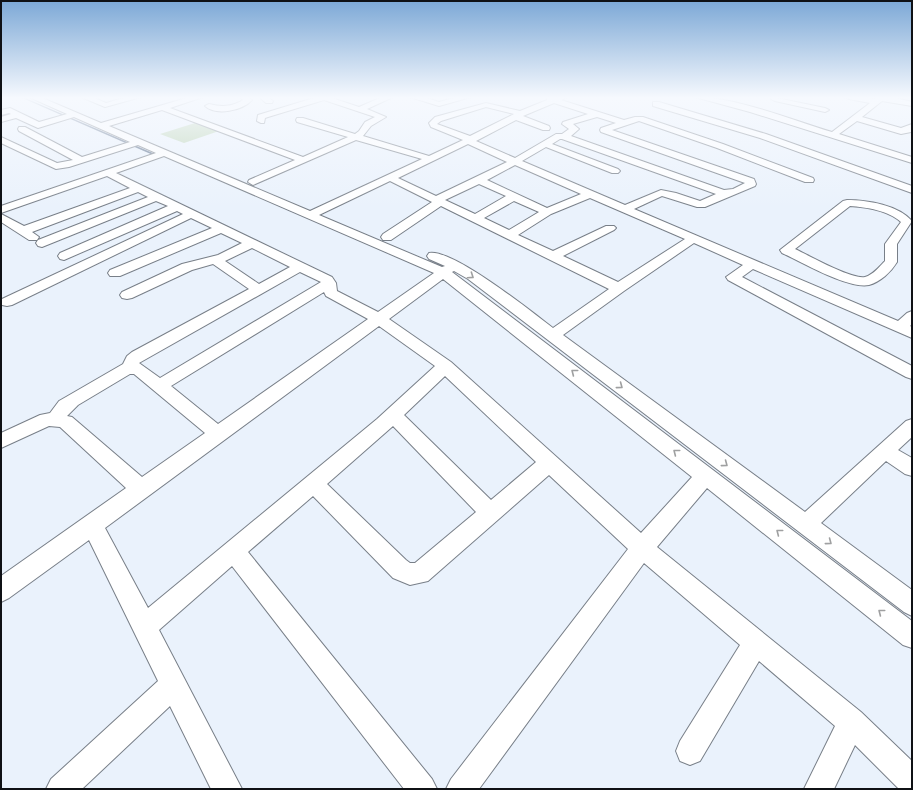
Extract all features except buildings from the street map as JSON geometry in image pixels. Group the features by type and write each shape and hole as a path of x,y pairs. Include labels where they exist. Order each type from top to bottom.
{"street":[{"path":"9,134 53,165 66,165 138,142"},
{"path":"9,134 80,160"},
{"path":"123,134 138,142 165,153 316,213 448,268 472,276 912,604"},
{"path":"130,134 253,182 316,213 386,237 448,268 706,475 912,636"},
{"path":"235,134 303,160"},
{"path":"342,134 431,159"},
{"path":"253,182 355,138 361,134"},
{"path":"454,134 514,162 693,239 834,303 906,330 912,316"},
{"path":"316,213 483,134"},
{"path":"564,137 568,134"},
{"path":"617,134 712,161 750,181 751,184 701,205 664,193"},
{"path":"683,134 809,180"},
{"path":"756,134 912,190"},
{"path":"829,134 912,160"},
{"path":"386,237 438,201 514,162 558,136 727,193"},
{"path":"624,209 658,194 664,193 712,161 763,136"},
{"path":"545,144 615,171"},
{"path":"1,210 165,153"},
{"path":"96,155 124,168"},
{"path":"108,173 250,244 327,280 331,293 378,318 445,366 642,548 851,722 912,781"},
{"path":"391,178 619,288"},
{"path":"479,180 547,212"},
{"path":"23,231 138,188"},
{"path":"510,235 547,212 589,194"},
{"path":"475,219 514,196"},
{"path":"42,243 156,197"},
{"path":"847,203 865,205 897,214 904,218 907,222 891,244 891,262 871,280 866,282 856,281 817,264 786,250 847,203"},
{"path":"64,256 176,207"},
{"path":"8,302 80,266 191,214"},
{"path":"1,217 80,266"},
{"path":"553,256 610,228"},
{"path":"115,273 220,229"},
{"path":"552,336 619,288 693,239"},
{"path":"127,294 187,267 215,260 250,244"},
{"path":"215,260 258,289"},
{"path":"794,282 817,264"},
{"path":"750,266 794,282 912,342"},
{"path":"750,266 733,277 912,373"},
{"path":"55,419 65,406 72,401 130,368 136,358 299,267"},
{"path":"1,590 448,268"},
{"path":"159,386 329,283"},
{"path":"144,626 393,415 445,366"},
{"path":"130,368 137,368 218,434"},
{"path":"393,415 490,513"},
{"path":"1,441 46,420 55,419 66,422 141,489"},
{"path":"806,524 912,426"},
{"path":"885,451 912,468"},
{"path":"313,482 398,568 405,574 413,575 420,573 549,463"},
{"path":"461,789 642,548 706,475"},
{"path":"92,524 173,685 228,789"},
{"path":"233,550 422,789"},
{"path":"690,751 756,642"},
{"path":"61,789 173,685"},
{"path":"819,789 851,722"}],"green space":[{"path":"160,134 211,134 184,143"}],"waterway":[{"path":"107,134 154,154"}]}
